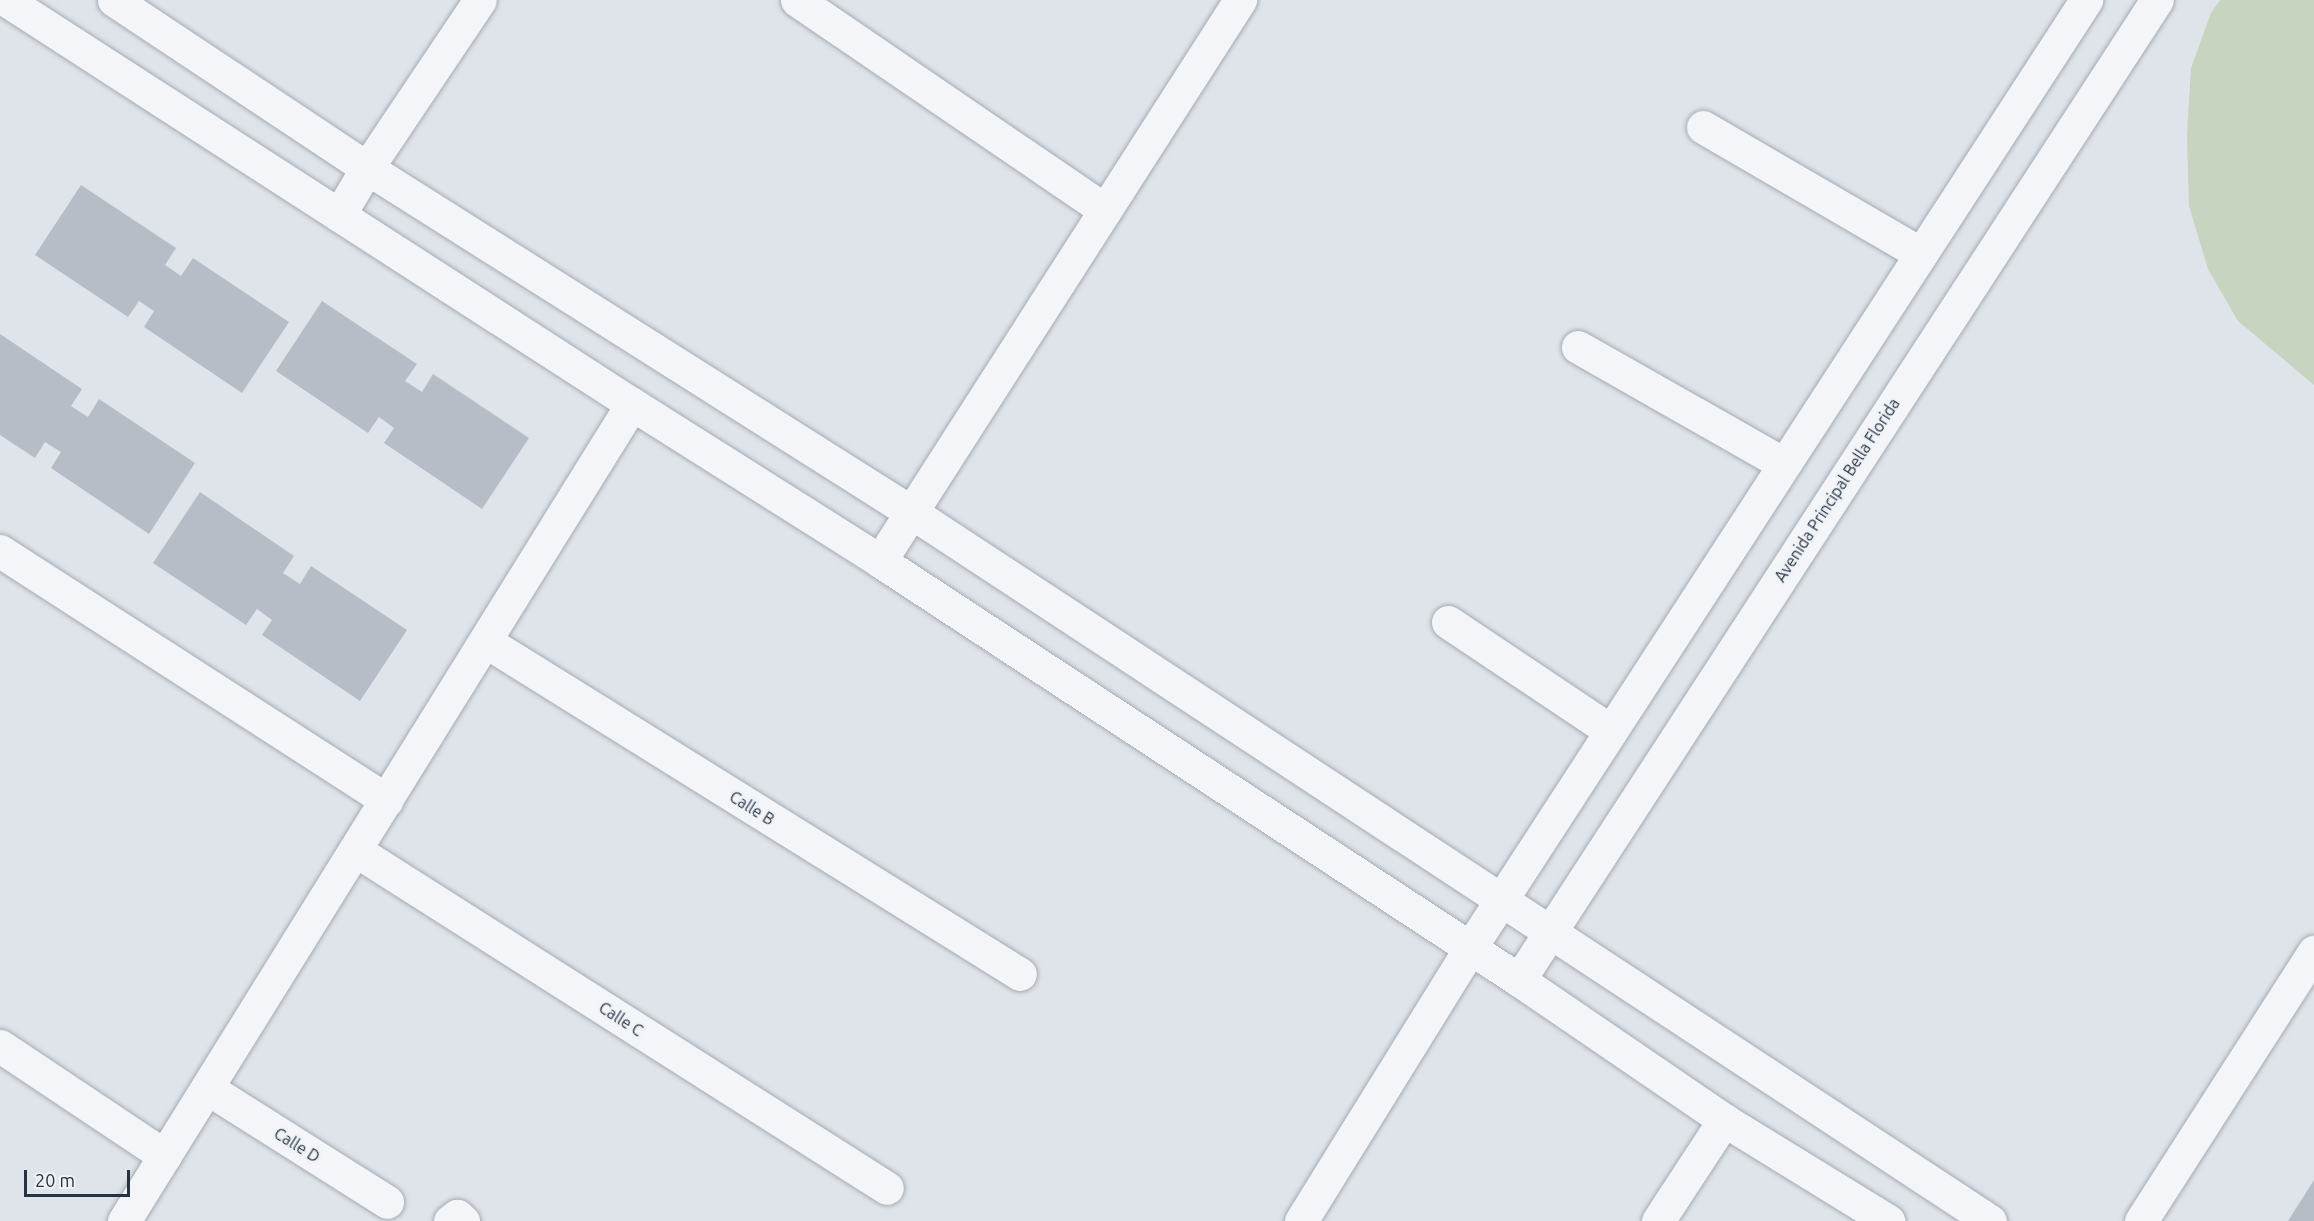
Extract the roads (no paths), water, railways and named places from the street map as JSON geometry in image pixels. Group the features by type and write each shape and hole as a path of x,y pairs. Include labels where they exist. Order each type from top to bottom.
{"street":[{"path":"6,0 879,561 1519,980 1866,1215"},
{"path":"114,0 367,168 911,512 1990,1221"},
{"path":"339,215 367,168 480,0"},
{"path":"797,0 1105,210"},
{"path":"879,561 1240,0"},
{"path":"1301,1221 1470,948 2086,0"},
{"name":"Avenida Principal Bella Florida","path":"1519,980 1548,932 2157,0"},
{"path":"1703,127 1921,254"},
{"path":"1578,347 1784,464"},
{"path":"124,1221 632,404"},
{"path":"0,551 387,800"},
{"path":"1448,622 1611,731"},
{"name":"Calle B","path":"485,641 1020,975"},
{"name":"Calle C","path":"355,850 887,1188"},
{"path":"2140,1221 2314,952"},
{"path":"0,1046 165,1156"},
{"name":"Calle D","path":"207,1088 387,1202"},
{"path":"1658,1221 1724,1120"},
{"path":"450,1221 457,1216 463,1221"}]}
